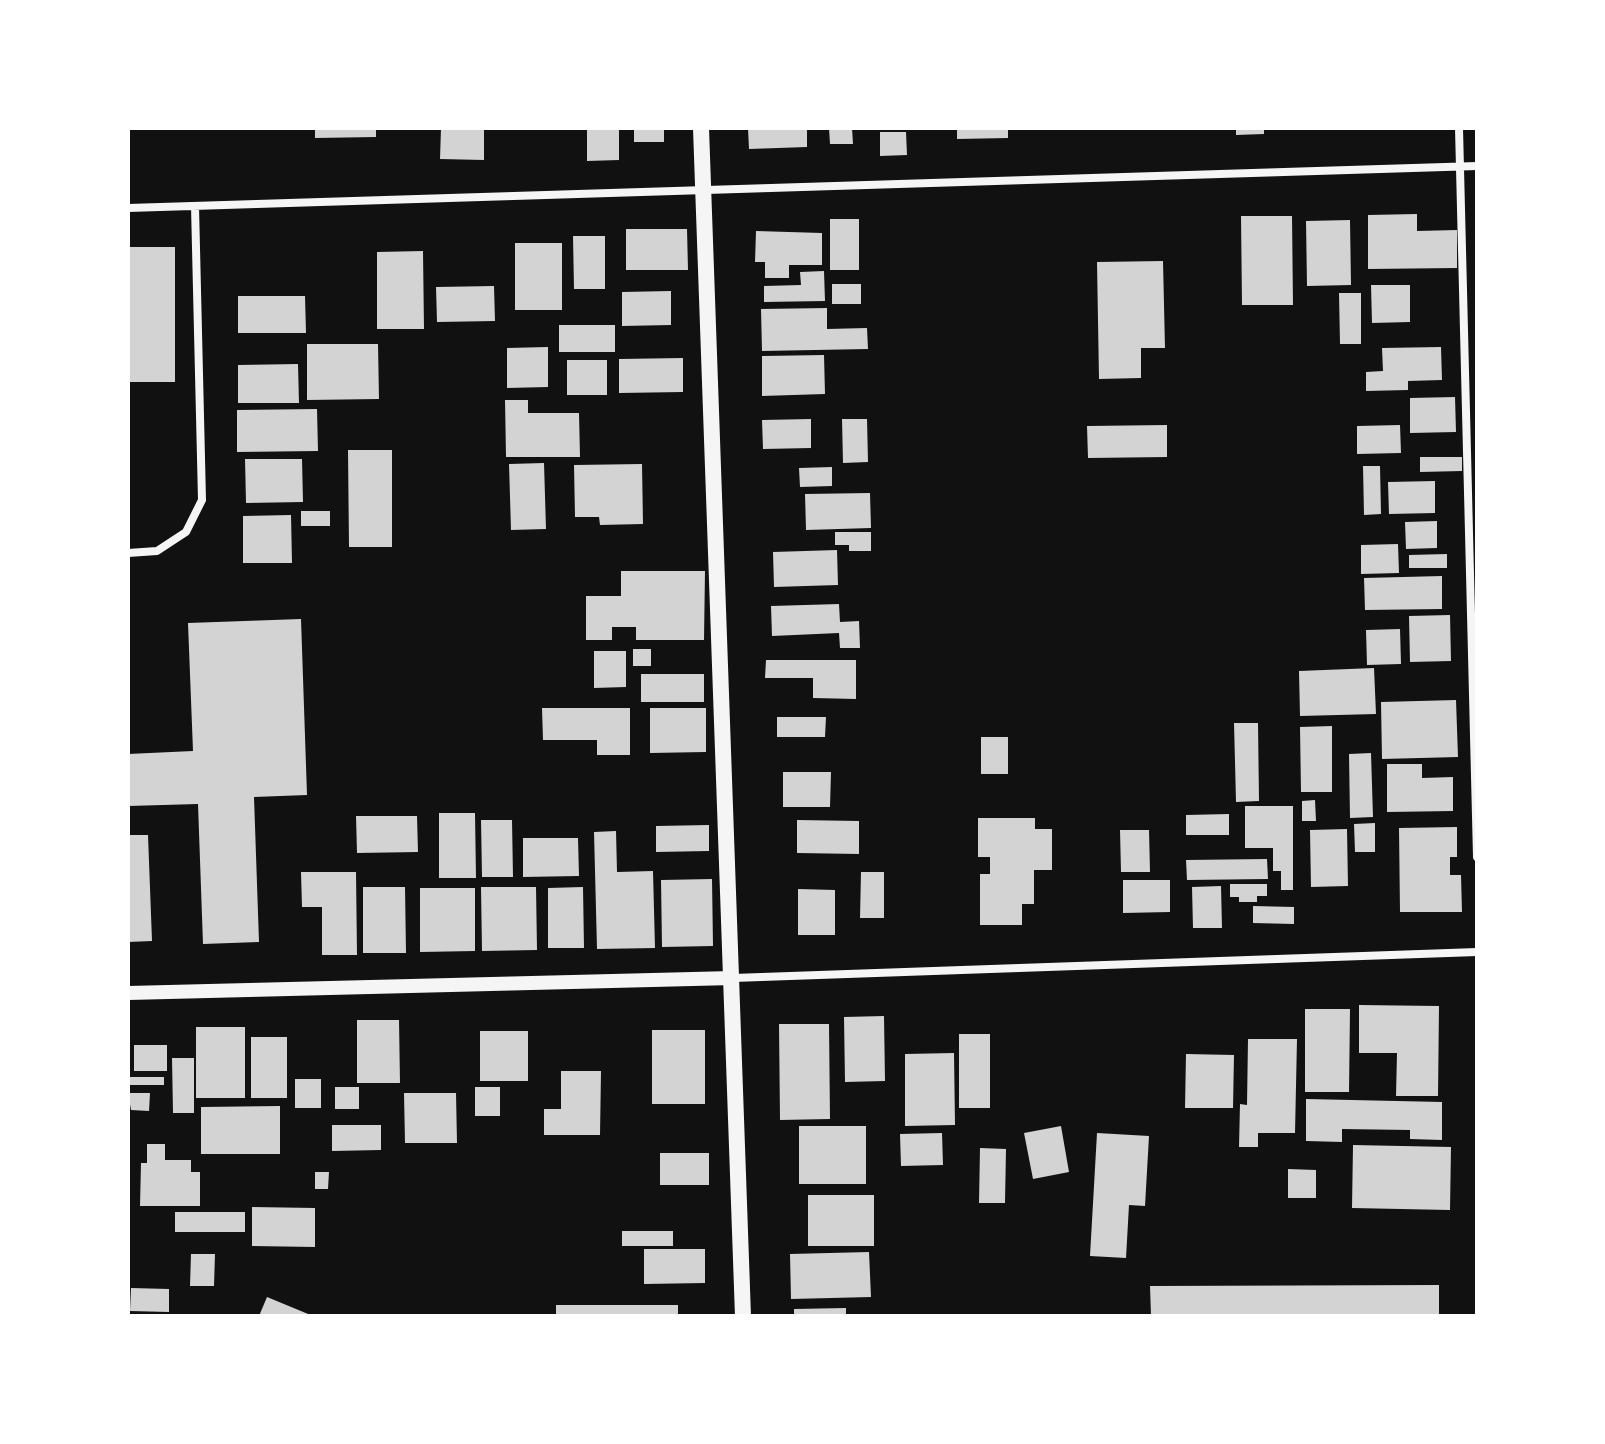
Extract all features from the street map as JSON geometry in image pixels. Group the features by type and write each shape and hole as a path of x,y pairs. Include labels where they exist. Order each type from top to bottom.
{"main road":[{"path":"701,128 743,1316"}],"street":[{"path":"1459,128 1477,857"},
{"path":"128,208 1477,166"},
{"path":"128,553 157,551 186,532 202,500 195,206"},
{"path":"128,993 733,978 1477,952"}],"building":[{"path":"315,128 376,128 376,137 315,138"},
{"path":"441,128 484,128 484,160 440,159"},
{"path":"587,128 619,128 619,160 587,161"},
{"path":"634,128 664,128 664,142 634,142"},
{"path":"748,128 807,128 807,147 749,149"},
{"path":"829,128 852,128 853,144 830,144"},
{"path":"957,128 1008,128 1008,138 957,139"},
{"path":"1236,128 1264,128 1264,134 1236,135"},
{"path":"880,132 906,132 907,155 880,156"},
{"path":"1417,214 1417,231 1457,230 1457,268 1368,269 1368,215"},
{"path":"1241,216 1292,216 1293,305 1242,305"},
{"path":"830,219 859,219 859,270 830,270"},
{"path":"1350,220 1351,285 1307,286 1306,221"},
{"path":"626,229 687,229 688,270 626,270"},
{"path":"756,231 822,233 822,265 789,265 789,278 765,278 765,262 755,262"},
{"path":"573,236 605,236 605,289 574,289"},
{"path":"515,243 562,243 562,310 515,310"},
{"path":"128,247 175,247 175,382 128,382"},
{"path":"423,251 424,329 377,329 377,252"},
{"path":"1163,261 1165,348 1141,348 1141,378 1099,379 1097,262"},
{"path":"824,271 825,301 764,302 764,286 801,285 800,272"},
{"path":"832,284 861,284 861,304 832,304"},
{"path":"1371,285 1410,285 1410,322 1372,323"},
{"path":"494,286 495,321 437,322 436,287"},
{"path":"671,291 671,325 622,326 622,292"},
{"path":"1339,293 1361,293 1361,344 1340,344"},
{"path":"238,296 305,296 306,333 238,333"},
{"path":"827,308 827,329 867,328 868,349 762,351 761,309"},
{"path":"559,325 615,325 615,352 559,352"},
{"path":"307,344 378,344 379,399 307,400"},
{"path":"548,347 548,387 507,388 507,348"},
{"path":"1441,347 1442,380 1408,381 1408,390 1366,391 1366,372 1383,371 1382,348"},
{"path":"824,355 825,394 762,396 762,356"},
{"path":"683,358 683,392 619,393 619,359"},
{"path":"567,360 607,360 607,395 567,395"},
{"path":"298,364 299,403 238,403 238,365"},
{"path":"1455,397 1456,432 1410,433 1410,398"},
{"path":"505,400 528,400 528,413 579,413 580,457 506,457"},
{"path":"317,409 318,451 237,452 237,410"},
{"path":"811,419 811,448 763,449 762,420"},
{"path":"842,419 867,419 868,462 843,463"},
{"path":"1167,425 1167,457 1088,458 1087,426"},
{"path":"1400,425 1401,453 1357,454 1357,426"},
{"path":"348,450 392,450 392,547 349,547"},
{"path":"1420,457 1462,457 1462,471 1420,472"},
{"path":"245,459 302,459 303,502 246,503"},
{"path":"544,463 546,529 511,530 509,464"},
{"path":"642,464 643,524 600,525 599,517 575,517 574,465"},
{"path":"1363,466 1380,466 1381,514 1364,515"},
{"path":"832,467 832,486 800,487 799,468"},
{"path":"1435,481 1435,513 1389,514 1388,482"},
{"path":"870,493 871,528 806,530 805,494"},
{"path":"301,511 330,511 330,526 301,526"},
{"path":"291,515 292,563 243,563 243,516"},
{"path":"1437,521 1437,548 1406,549 1405,522"},
{"path":"835,532 871,532 871,551 849,551 849,545 835,545"},
{"path":"1398,544 1399,573 1361,574 1361,545"},
{"path":"837,550 838,585 774,587 773,552"},
{"path":"1447,554 1447,568 1409,568 1409,555"},
{"path":"621,571 705,571 704,640 636,640 636,627 612,627 612,640 586,640 586,596 621,596"},
{"path":"1442,576 1442,609 1365,610 1364,578"},
{"path":"839,604 840,622 859,621 860,648 840,648 839,633 772,636 771,606"},
{"path":"1450,615 1451,661 1410,662 1409,616"},
{"path":"301,619 307,795 254,797 259,942 203,944 198,804 128,806 128,754 193,751 188,623"},
{"path":"1400,629 1401,664 1367,665 1366,630"},
{"path":"633,649 651,649 651,666 633,666"},
{"path":"594,651 626,651 626,687 594,688"},
{"path":"766,660 856,660 856,699 813,698 813,678 765,678"},
{"path":"1374,668 1376,714 1300,716 1299,671"},
{"path":"641,674 704,674 704,702 641,702"},
{"path":"1456,700 1458,757 1382,759 1381,702"},
{"path":"542,708 630,708 630,755 597,755 597,740 543,740"},
{"path":"650,708 706,708 706,752 650,753"},
{"path":"777,717 826,717 825,737 777,737"},
{"path":"1234,723 1258,723 1259,801 1236,802"},
{"path":"1332,726 1332,792 1301,792 1300,727"},
{"path":"981,737 1008,737 1008,774 981,774"},
{"path":"1371,753 1373,817 1350,818 1349,754"},
{"path":"1387,764 1422,764 1422,778 1453,777 1453,811 1387,812"},
{"path":"783,772 831,772 830,807 783,807"},
{"path":"1315,800 1316,821 1302,821 1302,801"},
{"path":"1245,806 1293,806 1293,890 1281,890 1281,871 1273,871 1273,848 1245,848"},
{"path":"439,813 475,813 476,878 439,878"},
{"path":"1229,814 1229,835 1186,835 1186,815"},
{"path":"356,816 417,816 418,852 357,853"},
{"path":"978,818 1035,818 1035,829 1052,829 1052,870 1034,870 1034,904 1022,904 1022,925 980,925 980,874 990,874 990,857 978,857"},
{"path":"481,820 512,820 513,877 482,877"},
{"path":"797,820 859,821 859,854 797,853"},
{"path":"1375,823 1375,852 1355,852 1354,824"},
{"path":"709,825 709,851 656,852 656,826"},
{"path":"1457,827 1457,857 1450,857 1450,875 1461,875 1462,912 1400,912 1399,828"},
{"path":"1347,829 1348,886 1311,887 1310,830"},
{"path":"1120,830 1149,830 1150,872 1121,872"},
{"path":"616,831 617,872 653,871 655,948 597,949 594,832"},
{"path":"128,835 148,835 152,941 128,942"},
{"path":"523,838 578,838 579,876 523,877"},
{"path":"1267,859 1268,879 1187,880 1186,860"},
{"path":"301,872 356,872 357,955 322,955 322,907 302,907"},
{"path":"861,872 884,872 884,918 860,918"},
{"path":"712,879 713,946 662,947 661,880"},
{"path":"1123,880 1170,880 1170,912 1123,913"},
{"path":"1230,884 1267,884 1267,896 1257,896 1257,902 1239,902 1239,897 1230,897"},
{"path":"1221,886 1222,928 1193,928 1192,887"},
{"path":"363,887 405,887 406,953 363,953"},
{"path":"481,887 536,887 537,950 482,951"},
{"path":"583,887 584,948 548,948 548,888"},
{"path":"420,888 475,888 475,951 420,952"},
{"path":"798,889 835,890 835,935 798,935"},
{"path":"1253,906 1294,907 1294,924 1253,923"},
{"path":"1359,1005 1439,1006 1438,1096 1396,1096 1397,1053 1359,1053"},
{"path":"1305,1009 1350,1009 1349,1092 1305,1092"},
{"path":"884,1016 885,1081 845,1082 844,1017"},
{"path":"357,1020 399,1020 400,1083 357,1083"},
{"path":"779,1024 829,1024 830,1119 780,1120"},
{"path":"196,1027 245,1027 245,1098 196,1098"},
{"path":"652,1030 705,1030 705,1104 652,1104"},
{"path":"480,1031 528,1031 528,1081 480,1081"},
{"path":"959,1034 990,1034 990,1108 959,1108"},
{"path":"251,1037 287,1037 287,1098 251,1098"},
{"path":"1248,1039 1297,1039 1295,1133 1258,1133 1258,1147 1239,1147 1240,1104 1247,1105"},
{"path":"134,1045 167,1045 167,1071 134,1071"},
{"path":"954,1053 955,1125 905,1126 905,1054"},
{"path":"1186,1054 1234,1055 1233,1108 1185,1108"},
{"path":"172,1058 194,1058 194,1113 173,1113"},
{"path":"561,1071 601,1071 600,1135 544,1135 544,1109 561,1109"},
{"path":"128,1077 164,1077 164,1085 128,1085"},
{"path":"295,1079 321,1079 321,1108 295,1108"},
{"path":"335,1087 359,1087 359,1109 335,1109"},
{"path":"475,1087 500,1087 500,1116 475,1116"},
{"path":"128,1093 150,1093 149,1111 131,1110"},
{"path":"404,1093 456,1093 457,1143 405,1143"},
{"path":"1306,1099 1442,1102 1442,1140 1410,1139 1410,1130 1342,1129 1342,1142 1306,1141"},
{"path":"280,1106 280,1154 201,1154 201,1107"},
{"path":"332,1125 381,1125 381,1150 332,1151"},
{"path":"799,1126 866,1126 866,1184 799,1184"},
{"path":"1061,1126 1069,1172 1033,1179 1024,1133"},
{"path":"942,1133 943,1165 901,1166 900,1134"},
{"path":"1097,1133 1149,1136 1145,1206 1129,1205 1126,1258 1090,1256"},
{"path":"147,1144 165,1144 165,1160 191,1160 191,1172 200,1172 200,1206 140,1206 141,1163 147,1163"},
{"path":"1353,1145 1451,1147 1450,1210 1352,1208"},
{"path":"980,1148 1006,1149 1005,1203 979,1203"},
{"path":"660,1153 709,1153 709,1185 660,1185"},
{"path":"1288,1169 1316,1170 1316,1198 1288,1198"},
{"path":"315,1172 329,1172 328,1189 315,1189"},
{"path":"808,1195 874,1195 874,1246 808,1246"},
{"path":"252,1207 315,1208 315,1247 252,1246"},
{"path":"175,1212 245,1212 245,1232 175,1232"},
{"path":"622,1231 673,1231 673,1246 622,1246"},
{"path":"644,1249 705,1249 705,1283 644,1284"},
{"path":"869,1252 871,1297 791,1299 790,1254"},
{"path":"191,1254 215,1254 214,1286 190,1286"},
{"path":"1439,1285 1439,1316 1151,1316 1150,1286"},
{"path":"131,1288 169,1289 169,1312 130,1311"},
{"path":"267,1297 313,1316 259,1316"},
{"path":"556,1305 678,1305 678,1316 556,1316"},
{"path":"846,1308 846,1316 794,1316 794,1309"}]}
